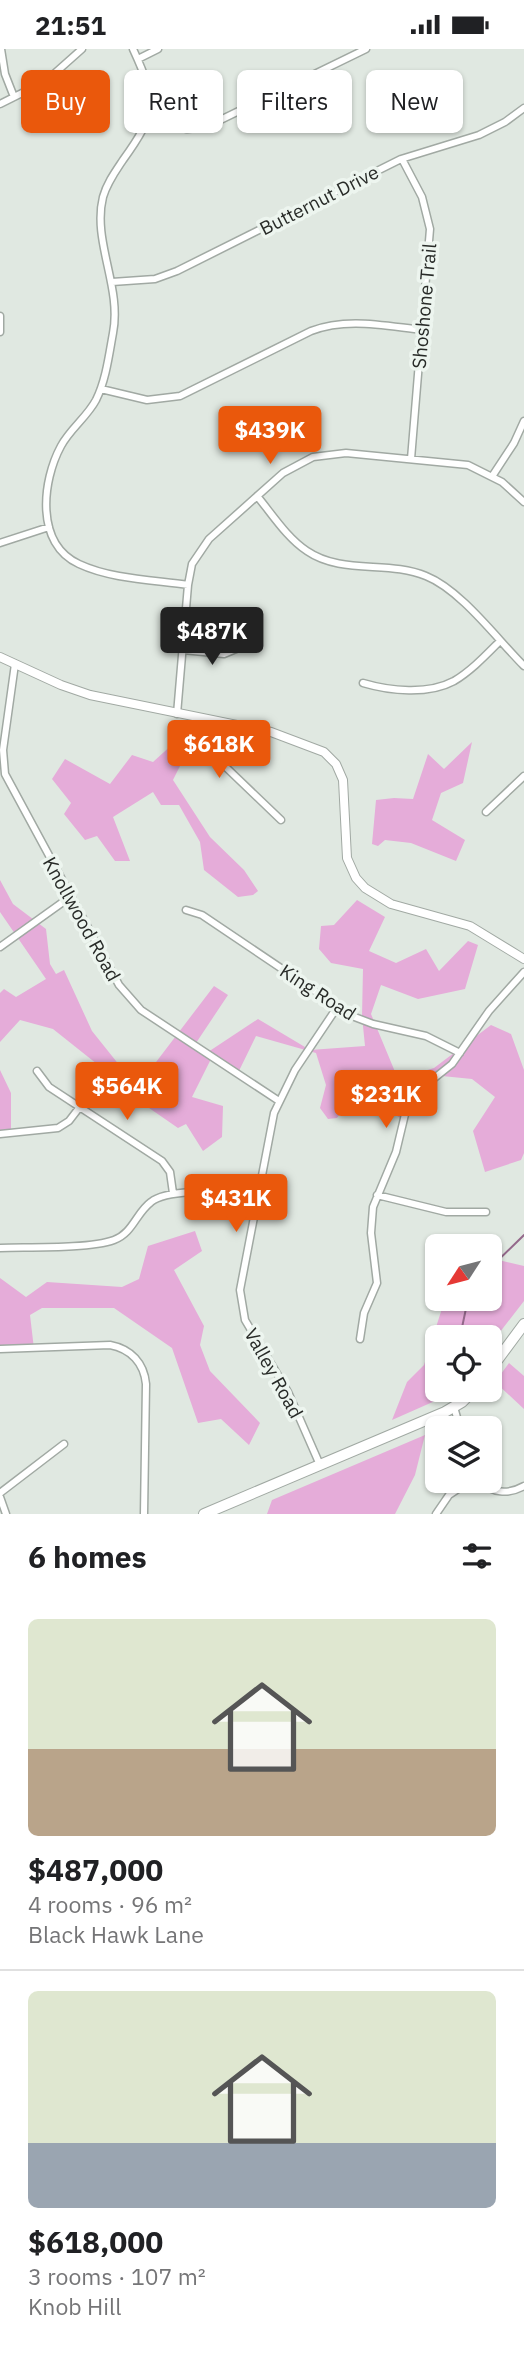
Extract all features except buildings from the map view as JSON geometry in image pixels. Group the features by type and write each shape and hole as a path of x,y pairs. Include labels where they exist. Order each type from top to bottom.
{"main road":[{"path":"502,1354 524,1324"},
{"path":"204,1514 454,1407 460,1402"}],"street":[{"path":"1,49 7,83 14,97"},
{"path":"0,104 46,81 82,49"},
{"path":"133,49 142,70"},
{"path":"138,59 158,49"},
{"path":"223,119 366,49"},
{"name":"Butternut Drive","path":"112,282 154,279 177,271 402,159 479,135 505,123 524,108"},
{"path":"142,133 113,175 102,202 101,221 115,300 114,326 101,389 92,407 66,437 55,459 47,494 49,527 61,551 81,565 107,572 188,585"},
{"name":"Shoshone Trail","path":"402,159 422,197 430,229 411,459"},
{"path":"0,316 0,332"},
{"path":"101,389 147,400 180,396 311,331 334,324 356,323 423,330"},
{"path":"493,475 514,443 524,421"},
{"path":"177,713 192,564 202,547 292,466 324,454 346,453 457,463 493,475 524,502"},
{"path":"257,496 294,540 309,552 336,563 402,570 426,576 457,595 524,666"},
{"path":"0,543 49,527"},
{"path":"363,683 390,688 438,687 464,674 500,641"},
{"path":"183,650 224,654 236,649"},
{"path":"0,657 90,695 277,734 324,752 336,764 343,780 346,858 356,878 365,888 391,904 470,926 524,959"},
{"name":"Knollwood Road","path":"15,664 3,750 5,774 119,985 133,1003 279,1101"},
{"path":"205,719 204,737 209,751 281,820"},
{"path":"486,812 524,776"},
{"path":"0,947 70,897"},
{"name":"King Road","path":"186,911 202,915 362,1021 426,1036 460,1053"},
{"path":"360,1339 364,1313 377,1283 371,1233 377,1195 392,1163 407,1106 417,1092 443,1072 460,1053 489,1011 524,972"},
{"name":"Valley Road","path":"320,1465 288,1392 249,1328 242,1310 241,1280 270,1130 279,1101 295,1070 338,1006"},
{"path":"37,1071 49,1087 162,1161 170,1172 173,1193"},
{"path":"0,1133 58,1128 69,1121 79,1108"},
{"path":"0,1248 115,1240 128,1231 152,1201 173,1193 258,1193"},
{"path":"377,1195 446,1212 486,1212"},
{"path":"0,1349 110,1345 124,1349 136,1359 144,1371 146,1384 144,1514"},
{"path":"454,1407 457,1416"},
{"path":"6,1514 0,1495 64,1444"},
{"path":"502,1491 512,1491 524,1486"},
{"path":"436,1514 452,1493"}],"shaded area":[{"path":"175,728 193,731 190,746 173,780 210,837 244,870 258,891 253,895 238,897 204,870 200,842 179,805 161,805 153,792 113,817 130,861 115,861 97,836 85,840 64,814 71,803 52,779 65,759 110,784 132,755 153,762 175,742"},
{"path":"472,742 463,783 441,793 432,820 465,840 456,861 411,843 385,840 378,846 372,844 376,800 413,799 428,754 444,769"},
{"path":"0,880 13,904 46,929 50,964 56,974 64,970 92,1031 128,1076 150,1070 214,986 228,995 194,1046 205,1054 258,1019 310,1050 365,1046 362,1016 363,969 331,963 319,949 321,926 334,925 357,900 385,917 369,951 396,963 426,949 439,971 468,941 478,945 465,989 418,999 381,985 371,1014 398,1079 434,1068 491,1025 511,1034 524,1070 524,1153 521,1160 485,1172 473,1131 495,1097 472,1079 442,1076 418,1091 402,1119 364,1095 351,1098 337,1118 328,1119 320,1108 326,1085 316,1053 256,1036 236,1077 211,1059 192,1097 223,1106 222,1137 203,1151 186,1124 178,1128 123,1090 97,1064 53,1029 20,1020 0,1042 0,993 4,989 16,997 46,979 0,912"},
{"path":"0,1070 11,1093 11,1136 0,1136"},
{"path":"195,1231 202,1251 174,1270 204,1326 200,1345 210,1371 260,1423 249,1445 221,1419 198,1423 172,1348 114,1308 42,1308 30,1315 34,1349 0,1350 0,1278 26,1297 47,1282 122,1287 139,1279 148,1246"},
{"path":"502,1261 524,1266 524,1301 502,1329 502,1325 437,1325 441,1311 502,1311"},
{"path":"425,1362 425,1402 433,1402 392,1420 407,1382"},
{"path":"509,1363 524,1376 524,1409 502,1389 502,1372"},
{"path":"425,1435 415,1475 395,1514 267,1514 272,1500"}],"waterway":[{"path":"502,1256 524,1235"},
{"path":"463,1325 465,1311"}]}
